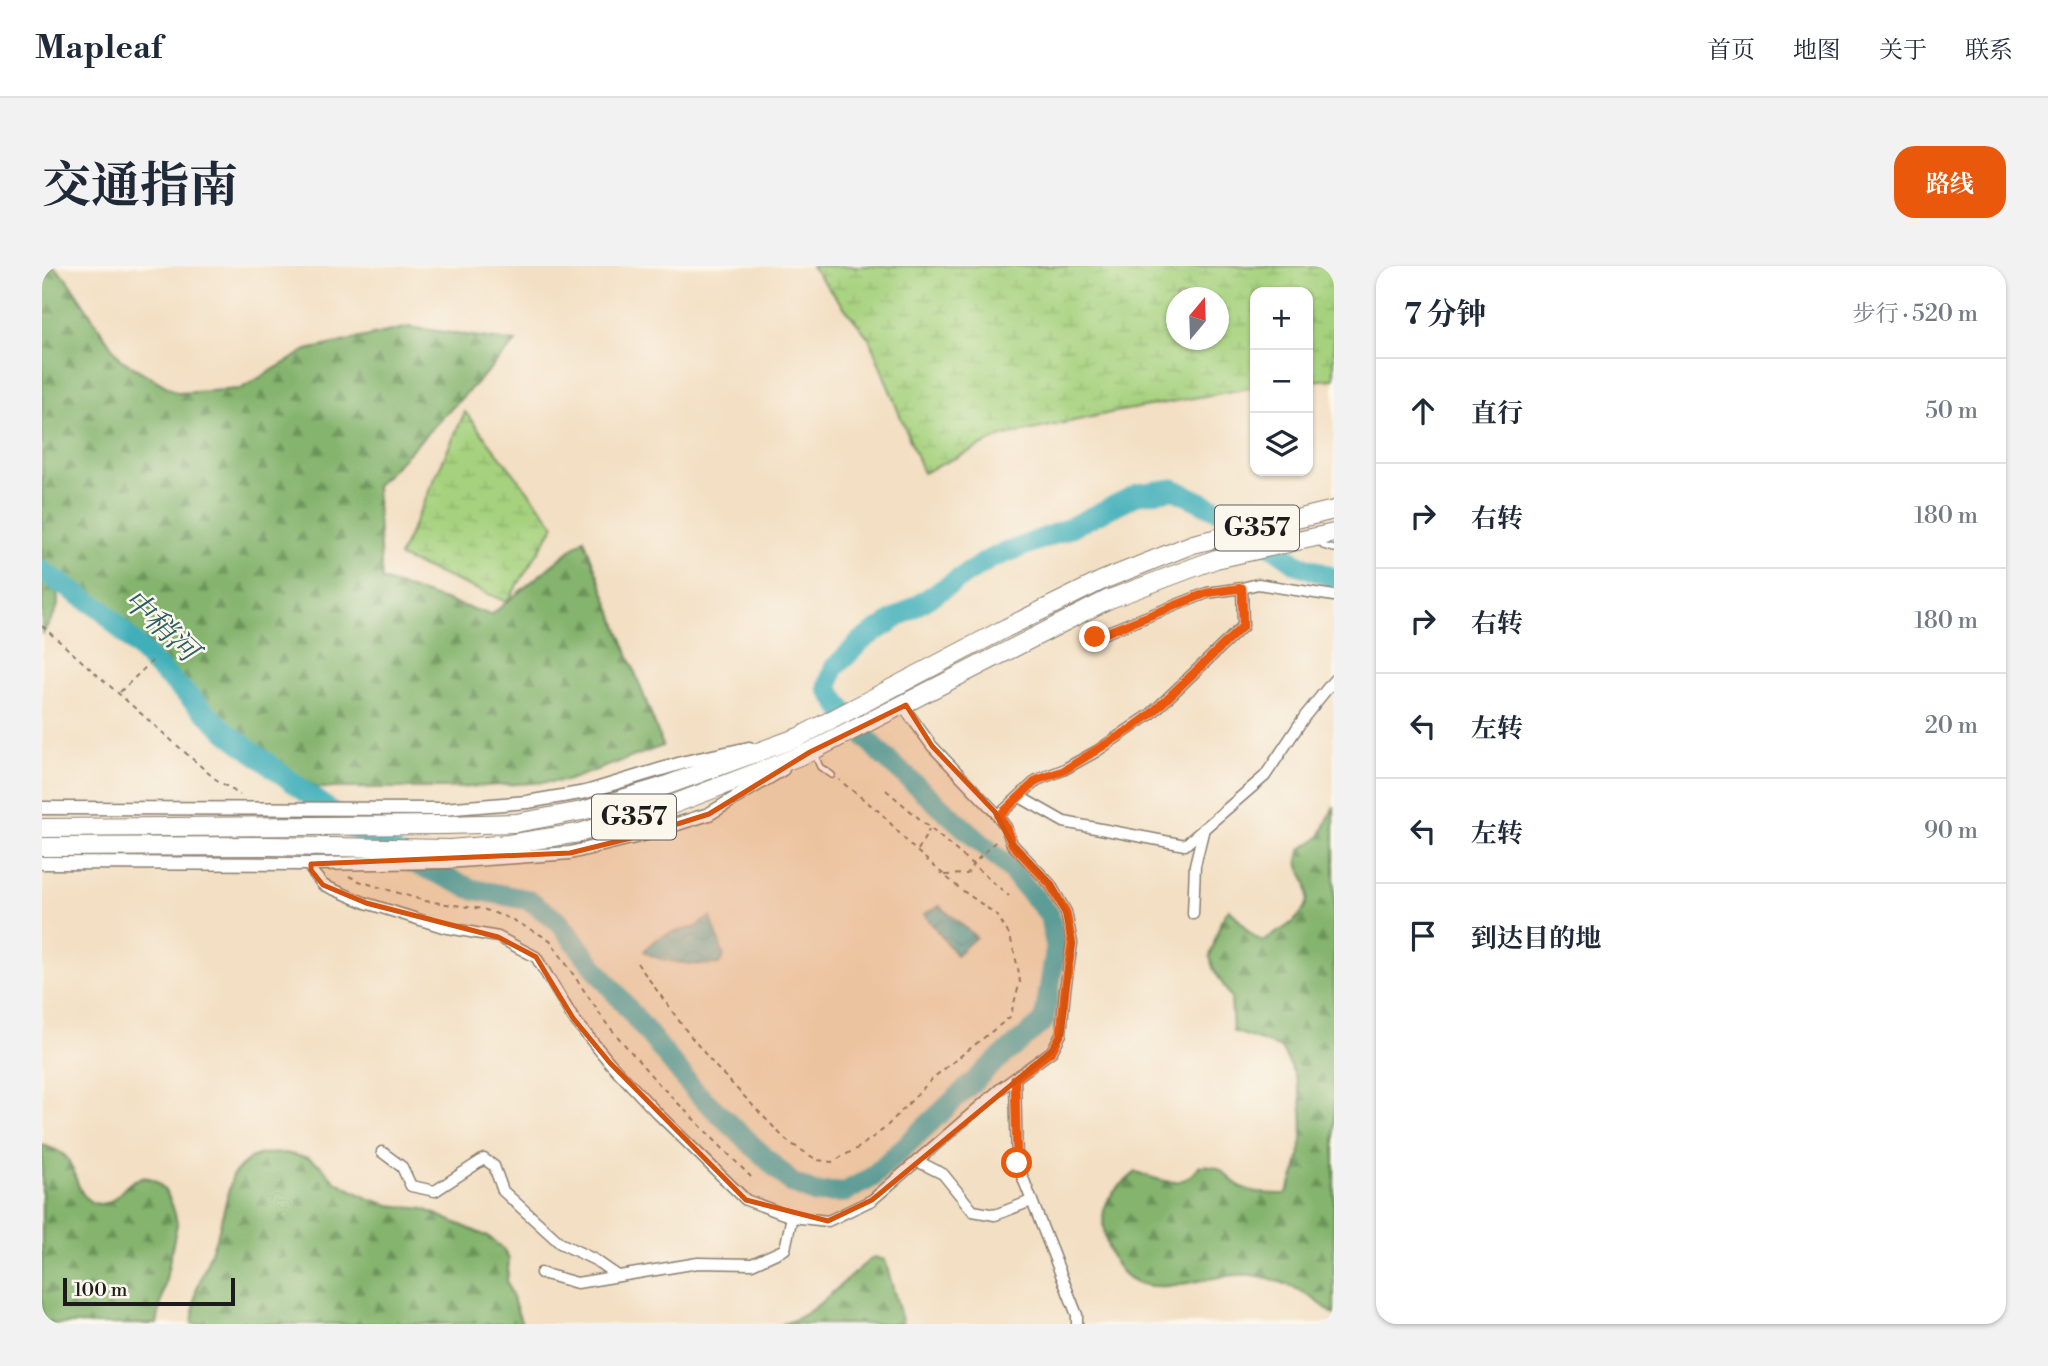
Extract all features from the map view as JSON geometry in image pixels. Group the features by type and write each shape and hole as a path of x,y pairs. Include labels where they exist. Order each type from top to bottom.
{"highway":[{"name":"G357","path":"42,828 516,823 582,811 662,787 799,737 1103,580 1193,544 1327,511"},
{"name":"G357","path":"42,847 270,846 449,855 579,833 666,807 811,751 906,705 1013,646 1107,600 1216,559 1323,535"}],"street":[{"path":"1095,637 1207,593 1258,584 1334,596"},
{"path":"999,816 1037,780 1063,771 1151,714 1243,626 1242,588"},
{"path":"1020,797 1064,822 1185,845 1265,776 1305,716 1334,680"},
{"path":"311,864 311,870 323,885 366,903 443,927 498,937 536,957 573,1017 610,1063 746,1200 792,1216 828,1221 872,1199 1052,1051 1061,1034 1072,943 1066,912 1050,884 1012,844 999,816 932,746 908,713 906,705"},
{"path":"42,808 443,809 527,802 586,792 685,762 799,737"},
{"path":"1193,914 1195,865 1204,828"},
{"path":"42,863 311,864 449,855"},
{"path":"1015,1079 1017,1163 1077,1315 1077,1324"},
{"path":"382,1152 402,1167 411,1186 435,1191 484,1159 494,1166 503,1191 559,1243 595,1260 618,1276"},
{"path":"918,1161 943,1174 973,1210 995,1215 1031,1201"},
{"path":"541,1273 577,1283 698,1264 752,1264 785,1249 792,1216"}],"lane":[{"path":"1323,535 1323,546 1334,549"},
{"path":"811,751 820,767 832,775"}],"path":[{"path":"42,626 120,692 214,778 259,807"},
{"path":"120,692 154,659"},
{"path":"637,963 701,1049 787,1140 817,1160 832,1162 858,1148 884,1129 943,1069 1010,1017 1020,982 1010,936 997,915 944,875 917,852 881,813 832,775"},
{"path":"886,790 1009,896"},
{"path":"917,852 930,829"},
{"path":"944,875 967,874 995,842"}],"highlighted area":[{"path":"906,705 932,746 995,812 1012,844 1050,884 1066,912 1072,943 1061,1034 1052,1051 872,1200 828,1221 746,1200 610,1063 573,1018 536,957 498,937 366,903 323,885 311,870 311,864 570,853 639,836 709,814 810,752"}],"green space":[{"path":"42,266 53,266 67,279 120,359 178,393 240,389 307,350 409,327 516,342 376,486 382,580 491,615 584,539 663,746 566,781 454,788 318,788 229,734 154,664 102,610 42,571"},
{"path":"811,266 1334,266 1334,379 1313,381 1313,287 1250,287 1250,388 1110,413 1000,437 923,473 869,338"},
{"path":"465,412 555,525 507,602 399,557"},
{"path":"42,576 52,580 58,603 42,635"},
{"path":"1334,806 1334,1315 1299,1290 1258,1276 1236,1275 1169,1286 1149,1286 1131,1280 1117,1265 1106,1240 1103,1217 1104,1208 1112,1194 1136,1172 1170,1182 1185,1179 1199,1166 1207,1165 1217,1167 1242,1187 1267,1193 1286,1194 1292,1182 1300,1154 1303,1124 1296,1078 1281,1048 1233,1031 1231,998 1213,968 1210,956 1221,921 1229,909 1252,935 1262,941 1297,918 1307,902 1308,892 1299,865 1299,854 1301,849 1320,837"},
{"path":"42,1145 66,1157 80,1189 88,1200 94,1203 107,1203 130,1183 144,1178 152,1179 165,1190 177,1224 157,1324 42,1324"},
{"path":"285,1153 308,1158 319,1164 335,1181 367,1198 389,1205 424,1209 489,1237 503,1249 509,1259 507,1282 522,1324 192,1324 196,1291 218,1233 233,1174 250,1158 261,1154"},
{"path":"874,1257 885,1260 903,1324 782,1324 818,1305"}],"water":[{"path":"940,906 976,937 956,955 924,914"},
{"path":"711,917 724,956 719,964 680,963 644,951 655,940 697,927"}],"waterway":[{"name":"中稍河","path":"42,571 102,610 154,664 229,734 353,828 407,860 472,889 529,900 559,922 695,1091 792,1183 815,1193 845,1192 871,1178 988,1068 1044,1021 1056,947 1049,914 1006,865 882,755 846,715 828,688 834,668 862,640 990,559 1067,529 1138,494 1173,489 1228,515 1297,564 1334,578"}],"route":[{"path":"1017,1163 1015,1079 1052,1051 1061,1034 1072,943 1066,912 1050,884 1012,844 999,816 1037,780 1063,771 1151,714 1243,626 1242,588 1207,593 1095,637"}]}
